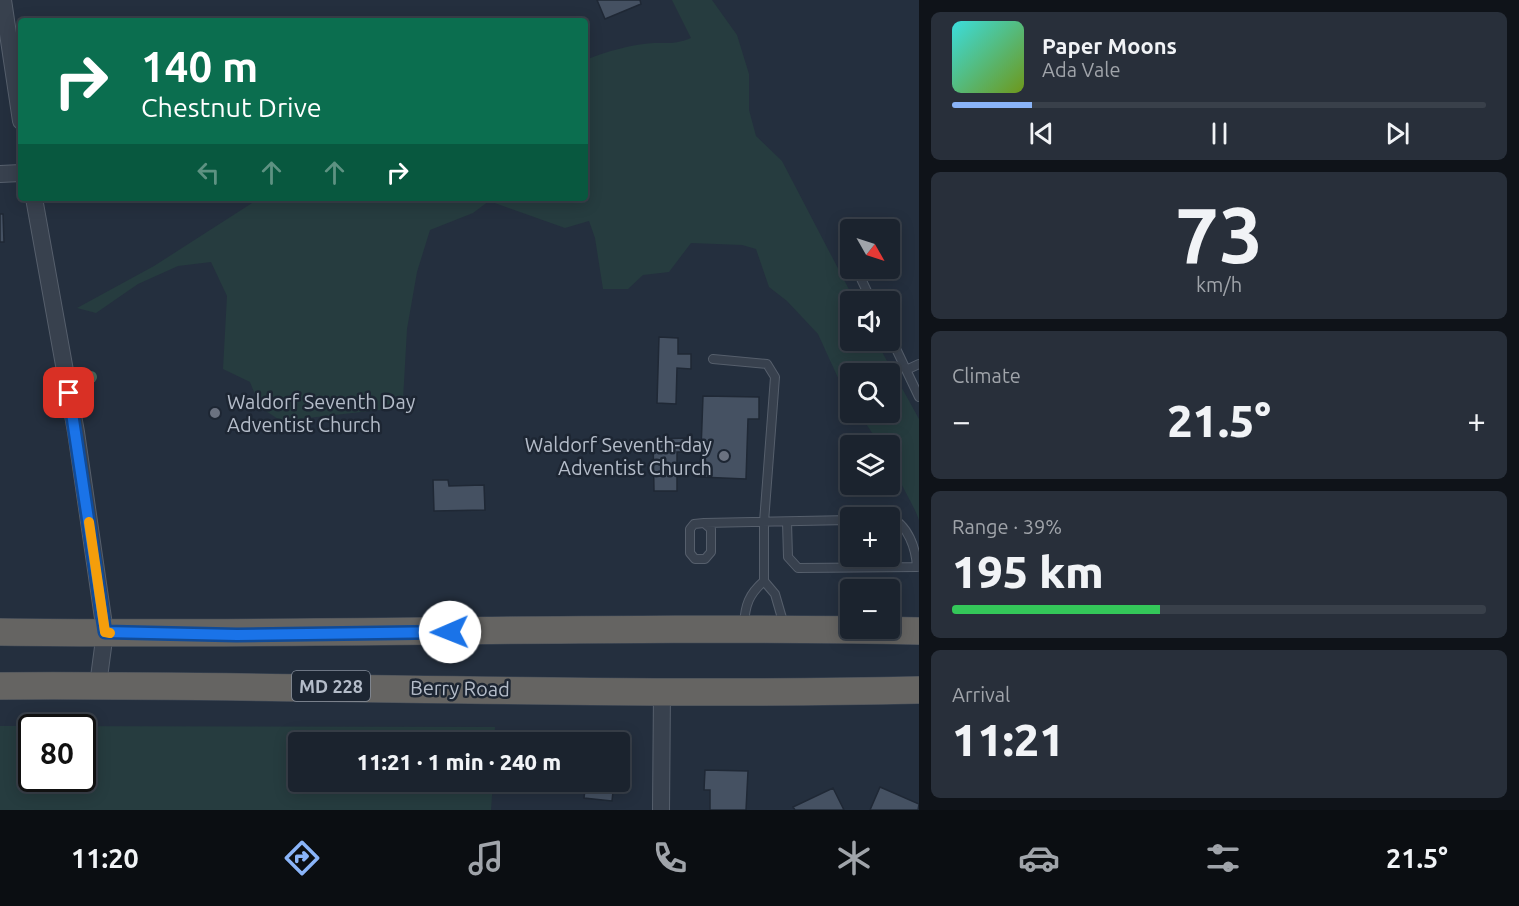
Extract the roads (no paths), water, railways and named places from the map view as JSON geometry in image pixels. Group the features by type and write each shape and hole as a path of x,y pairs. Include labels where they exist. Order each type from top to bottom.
{"highway":[{"path":"0,632 237,635 784,628 919,631"},
{"name":"Berry Road","path":"0,686 662,691 746,694 919,690"}],"street":[{"path":"3,0 18,101"},
{"path":"0,174 18,173"},
{"path":"35,201 76,432 105,632 98,685"},
{"path":"661,810 662,691"}],"lane":[{"path":"897,351 919,397"},
{"path":"713,359 767,364 775,377 764,522 764,581 775,594 784,628"},
{"path":"906,370 919,364"},
{"path":"704,523 840,520"},
{"path":"787,522 789,557 798,568 917,567 916,552 906,531 900,526"},
{"path":"744,629 745,607 752,592 764,581"}],"place":[{"name":"Waldorf Seventh Day Adventist Church","path":"215,413"},
{"name":"Waldorf Seventh-day Adventist Church","path":"724,456"}]}
